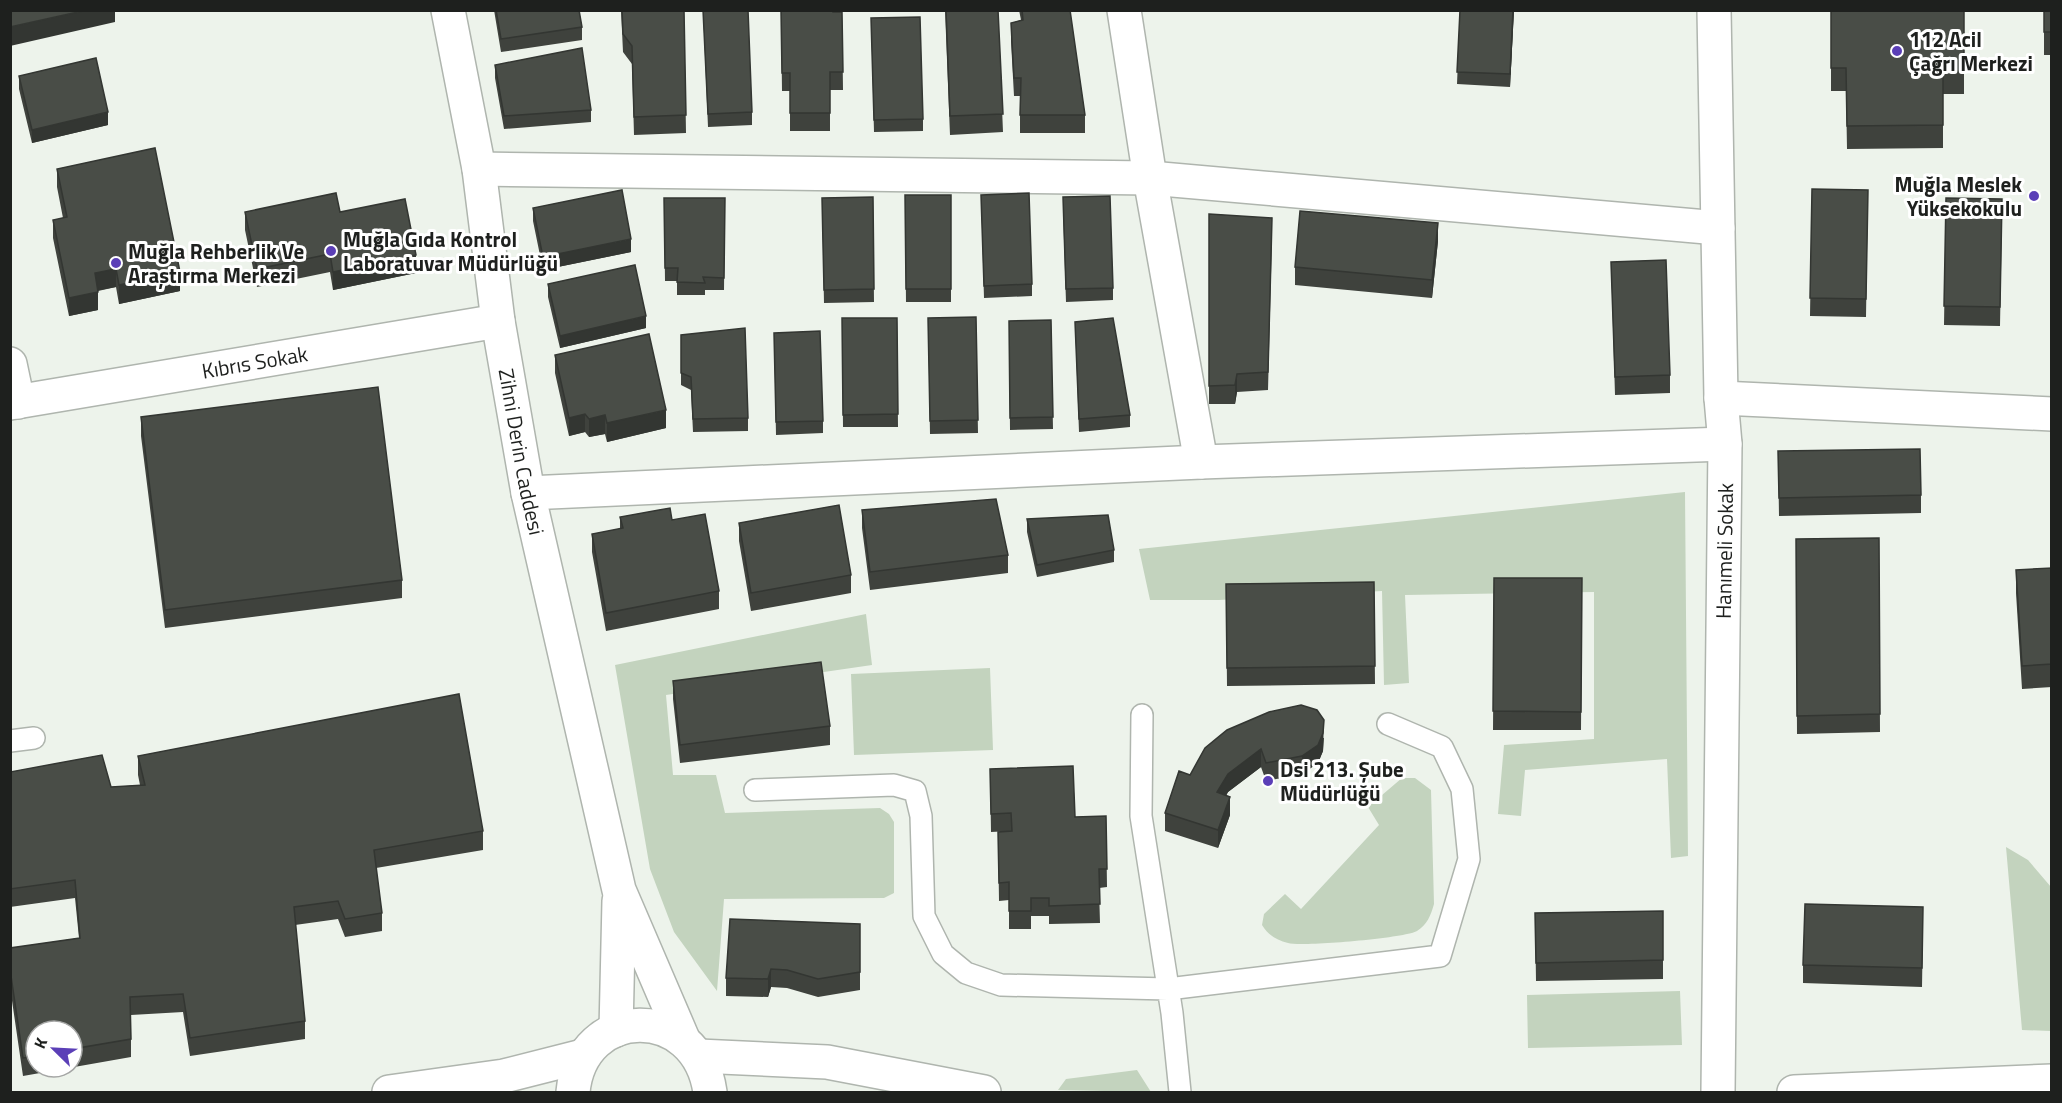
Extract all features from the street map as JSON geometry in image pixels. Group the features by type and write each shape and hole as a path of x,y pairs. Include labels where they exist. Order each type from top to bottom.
{"street":[{"name":"Zihni Derin Caddesi","path":"448,10 479,169 498,321 528,493 619,890"},
{"path":"1124,10 1150,178 1200,462"},
{"name":"Hanımeli Sokak","path":"1714,10 1721,398 1725,444 1718,1092"},
{"path":"479,169 1150,178 1718,228"},
{"name":"Kıbrıs Sokak","path":"14,403 498,321"},
{"path":"10,364 14,403"},
{"path":"1721,398 2052,414"},
{"path":"528,493 1200,462 1725,444"},
{"path":"616,1030 619,890"},
{"path":"619,890 691,1047 708,1074 710,1092"},
{"path":"573,1092 574,1077 583,1056 597,1041 616,1030 639,1025 662,1028 691,1047 827,1062 984,1092"},
{"path":"389,1092 504,1076 583,1056"},
{"path":"1794,1092 2052,1081"}],"lane":[{"path":"1142,715 1142,816 1168,989 1180,1092"},
{"path":"755,790 894,785 915,791 921,816 924,916 943,954 966,973 1001,985 1168,989 1440,956 1469,859 1462,789 1442,747 1388,724"},
{"path":"10,741 34,738"}],"green space":[{"path":"1685,492 1688,856 1671,858 1667,759 1525,770 1521,816 1498,814 1504,745 1594,739 1594,592 1405,595 1409,683 1384,685 1382,591 1219,600 1150,600 1139,549"},
{"path":"866,614 872,665 666,695 673,775 716,775 725,813 880,808 889,814 894,822 894,893 884,898 724,899 717,991 674,932 650,869 615,665"},
{"path":"990,668 993,750 854,755 851,674"},
{"path":"1402,778 1415,778 1431,790 1434,904 1423,926 1409,934 1332,943 1297,944 1276,939 1262,925 1264,914 1285,894 1301,909 1379,825 1368,807"},
{"path":"2006,847 2028,860 2051,887 2051,1031 2022,1030"},
{"path":"1680,991 1682,1045 1528,1048 1527,995"},
{"path":"1137,1070 1151,1092 1058,1090 1066,1079"}],"building":[{"path":"10,10 87,10 10,27"},
{"path":"496,10 579,10 582,27 501,39"},
{"path":"622,10 684,10 686,115 634,117 632,46 623,34"},
{"path":"703,10 748,10 752,112 708,114"},
{"path":"781,10 842,12 843,72 830,72 830,113 790,113 790,73 782,73"},
{"path":"946,10 998,10 1003,114 950,116"},
{"path":"1022,10 1070,10 1085,115 1020,115 1021,78 1014,78 1011,23 1023,20"},
{"path":"1460,10 1513,10 1510,74 1457,72"},
{"name":"112 Acil Çağrı Merkezi","path":"1831,10 1964,10 1964,71 1943,71 1943,125 1847,126 1846,68 1831,68"},
{"path":"2044,10 2052,10 2052,32 2044,32"},
{"path":"920,17 923,119 874,120 871,18"},
{"path":"582,48 591,110 504,116 495,65"},
{"path":"96,58 108,112 32,130 19,76"},
{"name":"Muğla Rehberlik Ve Araştırma Merkezi","path":"155,148 180,272 119,285 116,269 95,273 98,292 69,298 53,220 67,217 57,169"},
{"path":"1812,189 1868,190 1866,299 1810,298"},
{"path":"622,190 631,239 543,257 533,208"},
{"name":"Muğla Gıda Kontrol Laboratuvar Müdürlüğü","path":"336,193 340,212 405,199 416,255 333,272 330,254 257,269 245,212"},
{"path":"1029,193 1032,284 984,286 981,195"},
{"path":"905,195 951,195 951,289 906,289"},
{"path":"1110,196 1113,288 1066,289 1063,197"},
{"path":"873,197 874,289 824,290 822,198"},
{"path":"664,198 725,198 724,278 703,277 705,283 677,282 678,268 665,268"},
{"path":"1946,198 2002,199 2000,307 1944,306"},
{"path":"1300,211 1438,223 1432,280 1295,267"},
{"path":"1209,214 1272,218 1268,372 1237,374 1235,385 1209,386"},
{"path":"1666,260 1670,375 1615,377 1611,262"},
{"path":"635,265 646,316 560,336 548,284"},
{"path":"976,317 978,420 930,421 928,318"},
{"path":"842,318 897,318 898,414 843,415"},
{"path":"1113,318 1130,415 1079,419 1075,322"},
{"path":"1051,320 1053,417 1010,418 1009,321"},
{"path":"745,328 748,418 693,419 691,377 681,373 681,335"},
{"path":"820,331 823,421 776,422 774,333"},
{"path":"649,334 666,410 607,423 605,415 589,419 585,414 569,418 555,355"},
{"path":"378,387 402,580 165,610 141,417"},
{"path":"1920,449 1921,495 1779,498 1778,451"},
{"path":"996,499 1008,555 870,572 862,510"},
{"path":"839,505 851,575 751,593 739,523"},
{"path":"670,508 672,520 705,514 719,591 606,613 592,534 623,528 620,517"},
{"path":"1108,515 1114,550 1037,565 1027,519"},
{"path":"1879,538 1880,714 1797,716 1796,539"},
{"path":"2052,568 2052,664 2022,666 2016,570"},
{"path":"1494,578 1582,578 1581,712 1493,711"},
{"path":"1374,582 1375,666 1227,668 1226,584"},
{"path":"821,662 830,726 680,745 673,681"},
{"path":"459,694 483,831 374,850 382,913 345,919 338,901 294,907 305,1021 190,1038 183,994 130,997 131,1039 84,1047 84,1019 24,1019 23,1058 10,969 10,948 80,938 75,880 10,889 10,772 102,755 111,787 145,785 138,756"},
{"path":"1301,705 1317,710 1324,720 1323,733 1318,745 1302,756 1266,763 1261,749 1228,774 1217,792 1230,797 1218,830 1165,813 1179,771 1190,775 1205,748 1227,730 1269,712"},
{"path":"1073,766 1075,817 1106,816 1107,869 1099,869 1100,904 1049,906 1049,898 1031,898 1031,911 1009,911 1009,882 999,883 998,832 1012,831 1011,813 991,814 990,769"},
{"path":"1805,904 1923,907 1922,968 1803,965"},
{"path":"1663,911 1663,960 1536,963 1535,913"},
{"path":"730,919 860,924 860,972 818,979 787,970 771,969 768,979 726,978"}],"place":[{"name":"112 Acil Çağrı Merkezi","path":"1897,51"},
{"name":"Muğla Meslek Yüksekokulu","path":"2034,196"},
{"name":"Muğla Gıda Kontrol Laboratuvar Müdürlüğü","path":"331,251"},
{"name":"Muğla Rehberlik Ve Araştırma Merkezi","path":"116,263"},
{"name":"Dsi 213. Şube Müdürlüğü","path":"1268,781"}]}
